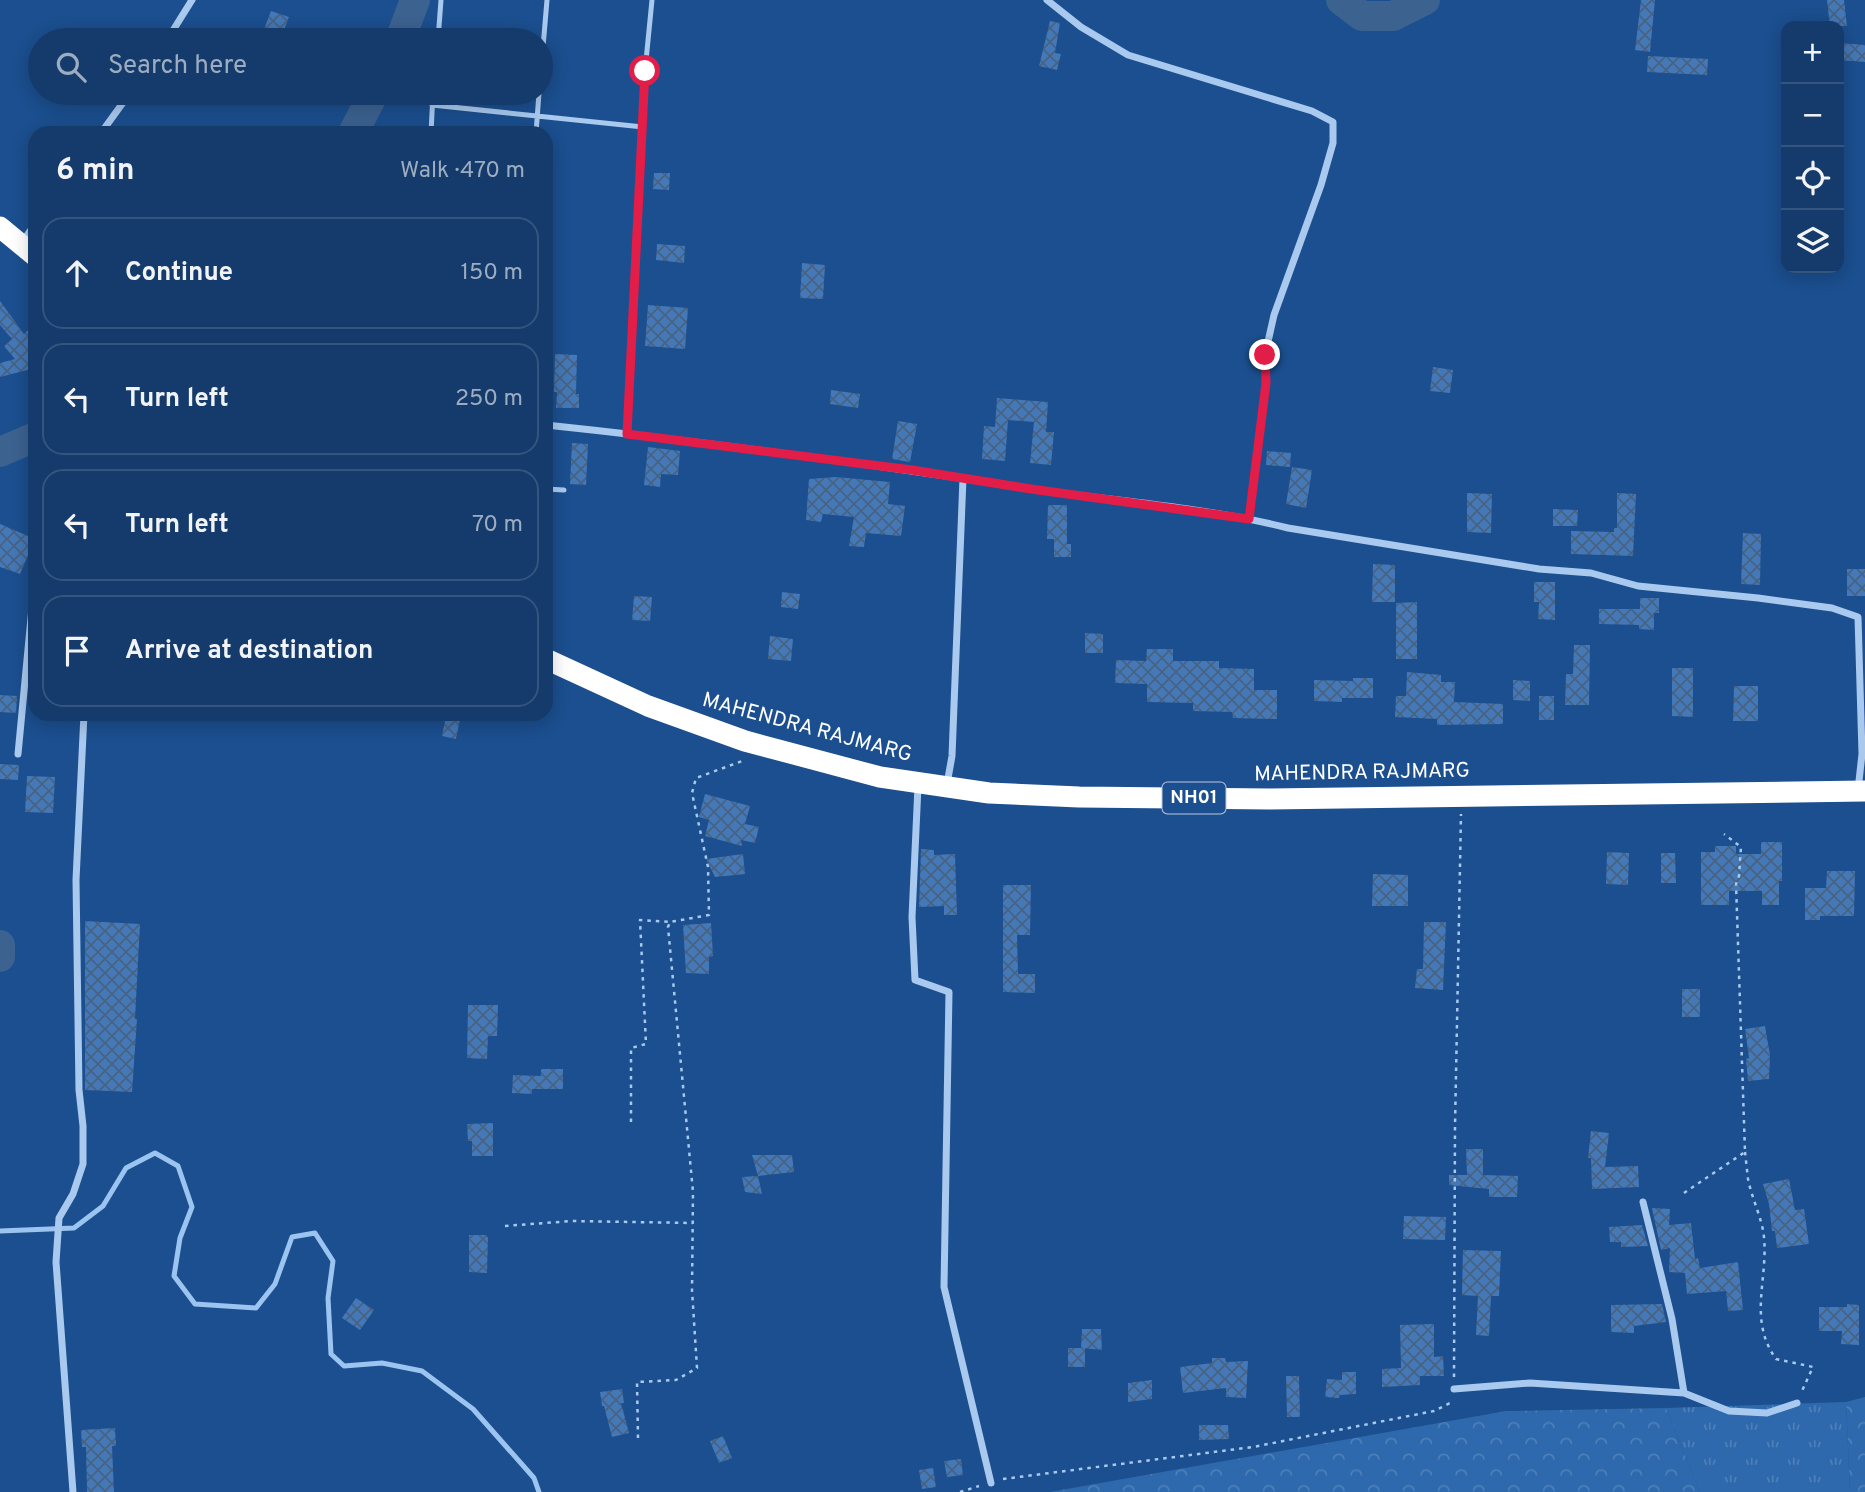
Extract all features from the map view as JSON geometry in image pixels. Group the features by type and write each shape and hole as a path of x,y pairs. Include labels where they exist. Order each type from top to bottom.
{"highway":[{"path":"0,227 28,250"},
{"name":"MAHENDRA RAJMARG","path":"553,662 648,706 745,741 880,777 989,793 1270,799 1861,791"}],"street":[{"path":"174,28 192,0"},
{"path":"1047,0 1081,27 1128,55 1312,111 1333,122 1333,143 1321,185 1274,315 1265,355 1266,383 1249,519"},
{"path":"106,126 121,105"},
{"path":"553,426 963,478 1249,519 1327,535 1539,569 1591,573 1639,586 1832,608 1862,618 1861,791"},
{"path":"946,788 952,756 963,478"},
{"path":"18,754 28,649"},
{"path":"73,1492 56,1262 59,1218 73,1194 83,1164 79,1090 76,880 85,721"},
{"path":"918,784 912,918 915,979 949,992 944,1287 991,1483"},
{"path":"1643,1202 1672,1319 1684,1393"},
{"path":"1454,1389 1530,1384 1684,1393 1729,1411 1767,1413 1797,1403"}],"lane":[{"path":"439,28 441,0"},
{"path":"545,28 547,0"},
{"path":"627,434 652,0"},
{"path":"430,126 432,105 643,127"},
{"path":"536,126 538,105"},
{"path":"553,489 564,490"}],"path":[{"path":"631,1122 631,1048 646,1044 640,920 670,922 709,915 708,867 692,793 696,778 745,760"},
{"path":"960,1492 1005,1479 1253,1447 1434,1411 1454,1401 1461,796"},
{"path":"1724,834 1741,847 1736,884 1745,1152 1765,1255 1761,1324 1765,1343 1776,1359 1813,1367 1797,1403"},
{"path":"638,1438 637,1382 676,1380 697,1367 692,1290 693,1192 668,927 670,922"},
{"path":"1684,1193 1745,1152"},
{"path":"505,1226 571,1221 694,1223"}],"green space":[{"path":"1865,1397 1865,1492 1850,1492 1846,1402"},
{"path":"1846,1402 1850,1492 1700,1492 1666,1408"},
{"path":"1666,1408 1700,1492 1050,1492 1506,1411"}],"building":[{"path":"1641,0 1655,0 1650,52 1635,50"},
{"path":"1827,0 1844,0 1847,26 1844,26 1844,21 1829,21"},
{"path":"271,11 289,17 285,28 265,28"},
{"path":"1050,21 1060,23 1055,53 1061,54 1057,70 1039,66"},
{"path":"1844,43 1865,45 1865,62 1844,60"},
{"path":"1648,56 1708,59 1707,75 1647,72"},
{"path":"654,173 670,173 669,190 653,189"},
{"path":"657,244 685,246 684,263 656,260"},
{"path":"802,263 825,265 823,299 800,298"},
{"path":"0,301 24,334 28,330 28,370 0,377 0,363 15,359 4,346 12,339 0,325"},
{"path":"648,305 688,308 685,349 645,346"},
{"path":"555,354 577,355 576,394 579,394 579,408 556,408"},
{"path":"1433,367 1453,370 1450,393 1430,391"},
{"path":"831,390 860,394 858,408 830,404"},
{"path":"997,398 1048,402 1046,432 1054,432 1051,465 1030,463 1034,422 1008,420 1005,461 982,459 984,426 995,427"},
{"path":"898,421 917,424 910,462 892,459"},
{"path":"572,443 588,444 586,485 570,484"},
{"path":"648,447 680,451 678,475 661,474 660,487 644,485"},
{"path":"1267,451 1291,453 1290,467 1266,465"},
{"path":"1292,467 1312,470 1306,508 1286,504"},
{"path":"836,477 890,482 888,504 905,506 901,536 866,533 864,547 849,546 854,517 823,514 821,522 806,520 809,479"},
{"path":"1467,493 1492,494 1491,533 1467,532"},
{"path":"1617,493 1636,494 1633,556 1571,554 1571,531 1614,532 1614,528 1617,528"},
{"path":"1048,505 1067,505 1067,544 1071,544 1071,557 1054,557 1054,539 1047,539"},
{"path":"1553,509 1578,510 1577,526 1553,526"},
{"path":"0,524 28,536 28,555 20,574 0,567"},
{"path":"1743,533 1761,534 1760,585 1741,584"},
{"path":"1373,564 1395,565 1395,602 1372,602"},
{"path":"1847,569 1865,569 1865,596 1847,596"},
{"path":"1534,582 1555,582 1555,620 1538,619 1539,602 1534,602"},
{"path":"782,592 800,594 798,609 781,607"},
{"path":"634,596 652,597 650,621 632,620"},
{"path":"1640,598 1659,598 1659,613 1654,613 1654,630 1639,629 1639,625 1599,624 1599,609 1640,609"},
{"path":"1417,602 1417,659 1396,659 1396,603"},
{"path":"1085,633 1103,634 1103,653 1085,653"},
{"path":"770,636 793,639 791,661 768,659"},
{"path":"1574,645 1590,645 1589,705 1565,705 1566,674 1573,674"},
{"path":"1147,649 1173,649 1173,661 1219,661 1219,668 1254,669 1254,690 1277,690 1277,719 1233,718 1232,712 1193,711 1193,703 1147,702 1147,684 1115,683 1116,660 1146,661"},
{"path":"1672,668 1693,668 1693,717 1672,716"},
{"path":"1407,672 1441,675 1441,682 1455,682 1454,702 1503,704 1503,724 1437,725 1437,719 1395,717 1396,696 1406,696"},
{"path":"1353,678 1373,678 1373,698 1342,698 1342,702 1314,701 1314,680 1353,681"},
{"path":"1513,680 1530,681 1530,701 1513,700"},
{"path":"1734,686 1758,686 1758,721 1733,721"},
{"path":"0,695 17,696 16,713 0,712"},
{"path":"1539,696 1554,696 1554,720 1539,720"},
{"path":"445,721 460,721 456,739 442,736"},
{"path":"0,764 19,765 18,780 0,779"},
{"path":"27,776 55,777 53,813 25,812"},
{"path":"705,794 750,806 745,824 759,827 755,843 741,840 742,846 705,836 709,820 699,817"},
{"path":"1761,842 1782,842 1779,905 1762,905 1762,891 1729,891 1729,905 1701,905 1701,852 1715,852 1715,846 1736,846 1736,854 1761,854"},
{"path":"921,849 934,850 934,855 955,854 957,915 944,915 944,906 919,907"},
{"path":"1607,852 1629,853 1628,885 1606,884"},
{"path":"1661,853 1675,853 1676,883 1661,883"},
{"path":"743,854 745,874 715,877 706,859"},
{"path":"1827,871 1855,871 1854,916 1820,916 1820,920 1805,920 1805,888 1826,888"},
{"path":"1373,874 1408,875 1408,906 1372,906"},
{"path":"1003,885 1031,885 1030,935 1017,935 1018,974 1035,974 1035,993 1003,992"},
{"path":"85,921 140,924 132,1092 85,1090"},
{"path":"1424,922 1446,922 1443,990 1415,988 1417,969 1423,969"},
{"path":"711,923 713,956 709,957 709,974 686,973 683,925"},
{"path":"1682,989 1700,989 1700,1017 1682,1017"},
{"path":"468,1005 498,1005 497,1036 488,1036 487,1059 467,1058"},
{"path":"1765,1026 1770,1055 1769,1079 1748,1081 1746,1059 1749,1058 1745,1029"},
{"path":"541,1069 563,1069 563,1089 532,1089 532,1094 512,1093 513,1075 541,1076"},
{"path":"493,1123 493,1156 472,1156 472,1141 468,1141 467,1124"},
{"path":"1591,1131 1609,1133 1605,1167 1638,1166 1639,1187 1592,1189 1591,1158 1588,1158"},
{"path":"1466,1149 1483,1149 1483,1175 1518,1176 1517,1197 1489,1197 1489,1189 1449,1185 1449,1175 1467,1175"},
{"path":"752,1155 792,1155 794,1172 758,1176"},
{"path":"758,1176 762,1194 745,1192 742,1177"},
{"path":"1789,1179 1795,1210 1804,1209 1809,1244 1777,1248 1763,1184"},
{"path":"1652,1208 1670,1209 1669,1225 1691,1223 1695,1259 1698,1258 1700,1268 1738,1262 1743,1310 1728,1311 1726,1291 1687,1294 1685,1273 1669,1272 1670,1248 1661,1250"},
{"path":"1404,1216 1446,1217 1445,1240 1403,1239"},
{"path":"1642,1225 1648,1246 1621,1247 1621,1242 1610,1242 1609,1227"},
{"path":"469,1235 486,1235 488,1238 487,1273 469,1272"},
{"path":"1463,1250 1501,1251 1499,1296 1491,1296 1489,1336 1476,1335 1478,1296 1462,1295"},
{"path":"356,1298 374,1310 360,1330 342,1318"},
{"path":"1662,1304 1666,1322 1634,1326 1634,1333 1611,1332 1611,1305"},
{"path":"1847,1304 1859,1305 1859,1345 1841,1344 1842,1331 1819,1331 1819,1307 1847,1307"},
{"path":"1434,1324 1434,1357 1443,1356 1444,1376 1420,1376 1420,1385 1382,1387 1382,1369 1401,1368 1400,1325"},
{"path":"1082,1329 1101,1329 1102,1350 1081,1348"},
{"path":"1068,1348 1085,1348 1085,1367 1068,1367"},
{"path":"1212,1358 1225,1358 1226,1362 1248,1361 1246,1398 1226,1397 1226,1388 1183,1393 1180,1367 1212,1363"},
{"path":"1342,1372 1356,1372 1356,1394 1340,1395 1339,1398 1325,1397 1327,1379 1342,1380"},
{"path":"1286,1376 1299,1376 1300,1417 1287,1417"},
{"path":"1152,1380 1152,1399 1128,1402 1128,1383"},
{"path":"622,1389 624,1403 621,1403 629,1433 612,1437 600,1392"},
{"path":"1199,1425 1228,1425 1229,1439 1199,1440"},
{"path":"115,1428 116,1446 112,1446 114,1492 87,1492 86,1447 82,1447 81,1430"},
{"path":"723,1436 732,1458 719,1463 710,1441"},
{"path":"961,1459 963,1475 947,1477 944,1461"},
{"path":"933,1468 936,1487 922,1489 919,1470"}],"waterway":[{"path":"404,28 415,0"},
{"path":"1341,0 1362,16 1393,16 1425,0"},
{"path":"357,126 368,105"},
{"path":"0,452 28,440"},
{"path":"0,945 0,957"},
{"path":"0,1231 74,1228 103,1206 126,1168 155,1153 178,1166 192,1207 180,1238 174,1276 195,1304 256,1308 275,1284 292,1237 315,1233 333,1261 328,1298 331,1354 344,1366 382,1363 422,1371 473,1409 534,1478 539,1492"}],"route":[{"path":"645,71 627,434 912,470 1249,519 1266,383 1265,355"}]}
